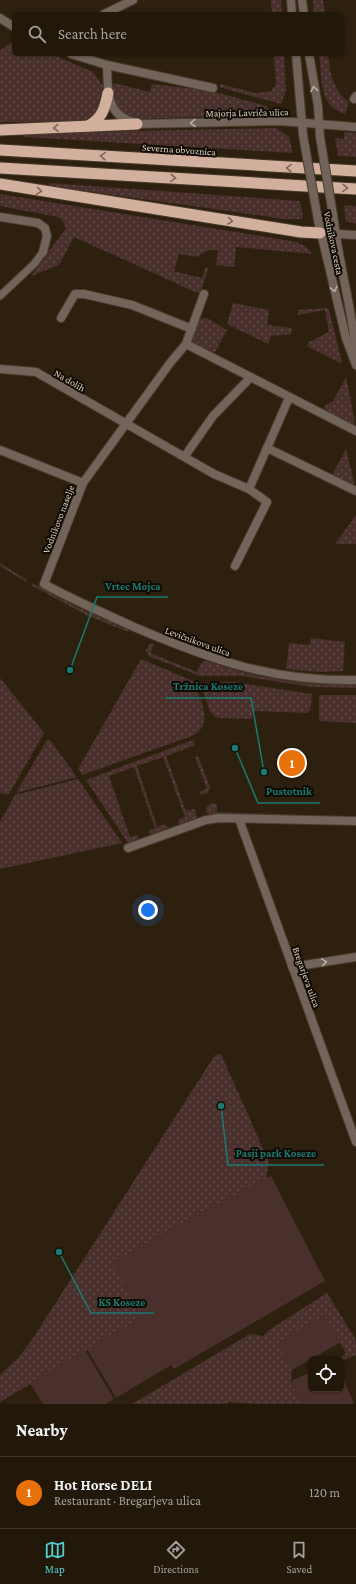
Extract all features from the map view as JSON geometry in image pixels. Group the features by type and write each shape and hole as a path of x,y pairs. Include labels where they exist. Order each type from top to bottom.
{"highway":[{"path":"88,126 101,117 108,93"},
{"path":"0,130 137,124"},
{"name":"Severna obvoznica","path":"0,150 356,171"},
{"path":"0,168 356,189"},
{"path":"0,184 301,232 320,233"}],"street":[{"path":"108,12 133,0"},
{"path":"291,0 292,12"},
{"path":"302,0 304,12"},
{"path":"0,18 12,27"},
{"path":"78,56 107,65 213,88"},
{"name":"Vodnikova cesta","path":"296,56 303,135 320,233 346,338 356,365"},
{"name":"Vodnikova cesta","path":"309,56 335,233 354,333 356,352"},
{"path":"107,65 108,93 111,105 116,114 137,124"},
{"name":"Majorja Lavriča ulica","path":"137,124 280,121 356,127"},
{"path":"0,218 38,223 46,228 47,236 43,252 34,264 0,296"},
{"path":"320,233 356,235"},
{"path":"61,318 75,294 84,294 132,305 192,329"},
{"name":"Vodnikovo naselje","path":"44,584 82,483 186,344 204,294"},
{"path":"186,344 356,431"},
{"name":"Na dolih","path":"0,370 36,372 125,424"},
{"path":"185,456 213,416 250,378"},
{"path":"249,489 289,398"},
{"path":"125,424 185,456 214,474 249,489 267,502 235,566"},
{"path":"267,448 356,491"},
{"path":"0,450 82,483"},
{"name":"Levičnikova ulica","path":"44,584 91,608 206,656 270,673 320,680 356,680"},
{"path":"128,848 206,820 219,818 356,821"},
{"name":"Bregarjeva ulica","path":"239,819 356,1142"},
{"path":"292,967 356,957"}],"shaded area":[{"path":"271,0 281,0 282,12 272,12"},
{"path":"313,0 323,0 325,12 314,12"},
{"path":"12,42 12,56 56,56 93,72 103,86 100,105 96,112 89,121 0,122 0,50"},
{"path":"274,56 284,56 286,91 281,104 219,87 220,84 255,93 271,91 276,85"},
{"path":"319,56 328,56 333,81 339,93 349,102 345,114 336,110 330,104 323,90"},
{"path":"114,83 150,92 152,84 211,91 266,106 272,113 265,115 131,119 117,113 111,95"},
{"path":"277,128 289,137 293,153 24,137 23,133"},
{"path":"344,132 356,133 356,157 338,156 335,138 344,139"},
{"path":"49,183 300,201 303,219 284,219 50,186"},
{"path":"0,194 297,242 306,247 313,254 236,247 234,267 216,265 218,250 209,250 196,257 179,254 174,271 202,278 206,266 208,269 200,294 74,237 59,265 31,276 66,228 62,220 58,217 0,206"},
{"path":"344,205 356,206 356,224 346,221"},
{"path":"233,303 269,310 267,325 292,328 291,334 271,336 268,344 227,324"},
{"path":"327,308 329,310 342,362 340,363 307,346 309,342 329,332 325,310 298,315 298,310"},
{"path":"207,318 227,330 213,356 195,347 191,341 200,319"},
{"path":"346,377 355,422 353,424 322,412 326,405 333,401"},
{"path":"346,449 355,486 332,475"},
{"path":"356,515 356,544 335,544"},
{"path":"0,563 27,580 26,582 0,566"},
{"path":"32,583 77,607 128,629 129,632 88,616 31,585"},
{"path":"311,638 345,642 343,671 319,672 286,669 289,643 310,645"},
{"path":"151,643 154,644 150,653 197,672 201,663 205,661 238,671 285,681 328,685 356,685 356,688 312,687 242,676 200,676 149,656 146,650"},
{"path":"141,659 193,681 204,711 205,718 203,725 199,731 192,736 82,775 78,769"},
{"path":"0,678 44,733 9,794 6,795 0,792"},
{"path":"233,682 312,694 311,707 308,713 253,711 252,719 220,718 214,716 210,711 200,683"},
{"path":"319,695 356,695 356,723 319,721"},
{"path":"47,740 50,740 77,777 16,793"},
{"path":"193,740 195,745 166,756 186,811 193,809 195,810 197,817 195,819 180,824 178,823 179,819 185,817 163,757 137,766 157,827 165,824 168,827 152,834 150,834 149,831 155,828 134,767 109,776 130,837 136,835 139,836 138,839 128,843 86,780"},
{"path":"198,756 210,787 208,793 201,794 199,792 207,789 195,757"},
{"path":"78,779 122,843 0,869 0,822 15,795"},
{"path":"212,803 217,804 217,812 356,817 208,814 206,812 207,806"},
{"path":"221,1054 269,1162 266,1179 192,1217 113,1263 141,1318 0,1402 0,1375 18,1358 33,1338 215,1055"},
{"path":"271,1176 325,1281 174,1369 171,1365 116,1398 87,1349 141,1318 113,1263 192,1217"},
{"path":"327,1293 356,1340 356,1355 344,1360 344,1356 342,1356 346,1353 324,1315 279,1343 292,1370 291,1381 300,1404 230,1402 224,1404 132,1404 250,1334 263,1336 269,1330"},
{"path":"324,1315 341,1342 316,1356 308,1356 308,1361 292,1370 277,1344"},
{"path":"85,1350 114,1399 106,1404 43,1404 30,1383"},
{"path":"308,1373 308,1392 344,1392 344,1380 354,1404 300,1404 291,1381"}],"place":[{"name":"Vrtec Mojca","path":"70,670"},
{"name":"Pustotnik","path":"235,748"},
{"name":"Hot Horse DELI","path":"292,763"},
{"name":"Tržnica Koseze","path":"264,772"},
{"name":"Pasji park Koseze","path":"221,1106"},
{"name":"KS Koseze","path":"59,1252"}]}
